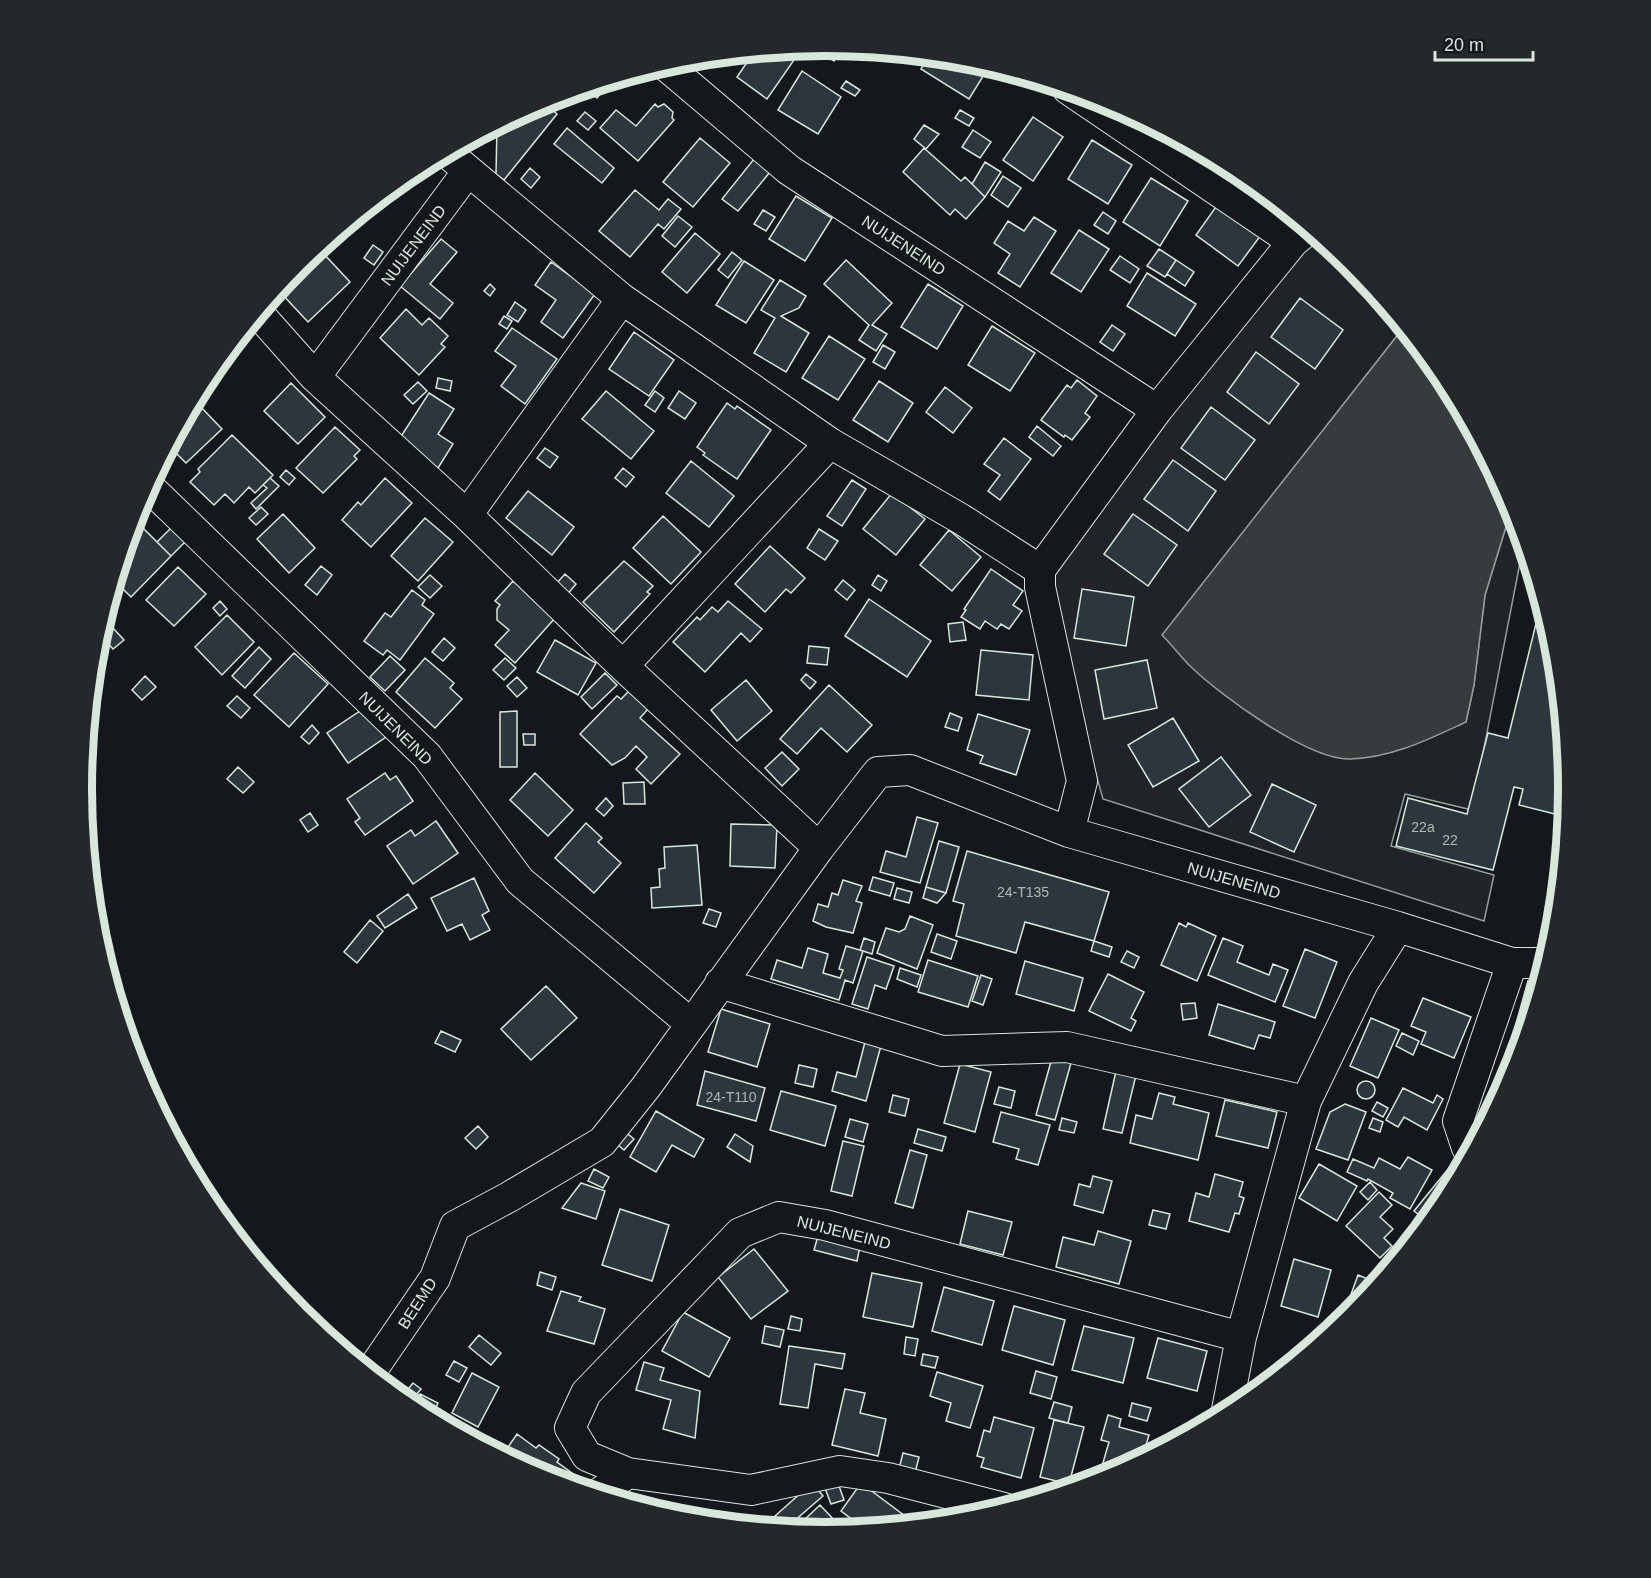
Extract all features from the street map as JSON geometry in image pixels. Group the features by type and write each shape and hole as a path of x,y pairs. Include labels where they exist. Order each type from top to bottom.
{"street":[{"name":"NUIJENEIND","path":"673,72 789,170 1157,410"},
{"path":"1069,832 1082,782 1040,587 1040,570 1157,410 1301,235 1099,108"},
{"name":"NUIJENEIND","path":"315,377 457,162 622,299 830,443 961,519 1040,570"},
{"path":"466,515 622,299"},
{"path":"263,319 315,377 466,515 623,666 819,848"},
{"path":"623,666 830,443"},
{"name":"NUIJENEIND","path":"155,493 427,756 520,880 690,1023"},
{"name":"NUIJENEIND","path":"484,1211 602,1142 646,1087 690,1023 878,772 910,770 1069,832 1398,927 1512,963 1538,963"},
{"path":"1229,1402 1241,1337 1306,1101 1363,983 1398,927"},
{"path":"1466,1146 1458,1121 1512,963"},
{"path":"720,983 942,1051 1067,1047 1306,1101"},
{"name":"BEEMD","path":"374,1367 435,1278 455,1226 484,1211"},
{"name":"NUIJENEIND","path":"986,1504 888,1478 840,1471 751,1490 628,1473 587,1456 570,1428 586,1393 740,1233 779,1217 825,1225 1241,1337"},
{"path":"606,1489 628,1473"}],"shaded area":[{"path":"1305,235 1344,270 1400,333 1163,635 1466,722 1474,685 1485,595 1508,521 1521,557 1472,810 1405,794 1391,846 1494,875 1484,921 1103,799 1052,618 1053,582 1061,551"},
{"path":"1399,333 1435,381 1461,422 1508,521 1485,595 1474,685 1466,722 1410,746 1381,755 1350,759 1332,756 1289,738 1243,708 1190,666 1162,635"}],"building":[{"path":"826,56 837,56 834,61"},
{"path":"795,57 767,99 737,77 749,60"},
{"path":"925,63 985,73 969,99 921,69"},
{"path":"802,71 841,97 818,134 778,110"},
{"path":"846,81 860,90 855,96 841,88"},
{"path":"604,90 597,98 592,94"},
{"path":"655,104 658,107 664,104 673,112 674,120 638,161 600,128 616,110 636,126"},
{"path":"551,109 557,114 504,180 496,174 497,133"},
{"path":"960,110 974,118 969,126 955,118"},
{"path":"585,112 596,121 588,130 577,121"},
{"path":"1033,117 1063,137 1033,181 1003,160"},
{"path":"924,125 939,134 926,149 914,139"},
{"path":"567,128 614,168 602,183 554,144"},
{"path":"973,130 991,142 980,158 962,147"},
{"path":"700,138 730,163 693,207 663,182"},
{"path":"1092,140 1132,165 1108,204 1068,179"},
{"path":"924,148 961,181 965,177 985,197 966,219 955,209 950,215 903,172"},
{"path":"754,159 770,172 738,211 722,199"},
{"path":"985,162 1001,172 985,197 972,184"},
{"path":"530,168 540,177 531,188 521,179"},
{"path":"1003,176 1021,188 1008,207 991,195"},
{"path":"1151,178 1188,201 1160,246 1123,222"},
{"path":"635,190 659,210 668,199 681,209 664,229 658,224 630,257 599,231"},
{"path":"796,196 832,218 805,261 769,239"},
{"path":"1218,204 1261,235 1238,266 1196,235"},
{"path":"763,210 775,217 766,231 754,224"},
{"path":"1103,212 1116,221 1108,234 1094,225"},
{"path":"678,216 692,227 675,247 662,236"},
{"path":"1034,217 1056,231 1020,287 998,273 1010,254 994,243 1008,221 1024,231"},
{"path":"1079,230 1109,249 1081,292 1051,273"},
{"path":"695,233 720,254 687,293 662,272"},
{"path":"441,239 457,252 430,284 453,303 440,319 400,286"},
{"path":"373,245 383,252 374,265 364,258"},
{"path":"1159,249 1176,260 1165,277 1147,266"},
{"path":"732,252 742,260 728,278 718,270"},
{"path":"324,254 350,282 308,322 283,295"},
{"path":"1120,256 1139,269 1130,283 1110,270"},
{"path":"1330,257 1354,281 1352,283"},
{"path":"846,260 892,303 872,325 887,334 876,351 859,340 869,325 824,284"},
{"path":"1176,260 1194,272 1185,286 1167,274"},
{"path":"744,261 774,280 746,323 716,305"},
{"path":"551,262 595,294 563,338 541,322 556,300 535,285"},
{"path":"1147,273 1196,304 1175,336 1127,306"},
{"path":"780,280 806,296 799,308 781,316 809,333 786,372 754,353 775,318 761,310"},
{"path":"490,284 495,289 490,296 484,291"},
{"path":"928,284 963,306 937,349 901,327"},
{"path":"1300,298 1343,330 1315,369 1271,337"},
{"path":"515,302 526,310 518,322 507,315"},
{"path":"406,309 422,325 429,318 448,336 441,344 445,347 419,375 380,338"},
{"path":"504,316 512,321 507,329 499,324"},
{"path":"1112,325 1125,334 1113,351 1100,342"},
{"path":"992,326 1035,353 1010,391 968,365"},
{"path":"512,328 557,359 525,404 501,386 516,366 495,351"},
{"path":"634,332 674,360 649,396 609,369"},
{"path":"829,336 865,359 838,400 802,378"},
{"path":"883,345 895,352 885,369 873,362"},
{"path":"1256,352 1299,384 1269,424 1227,392"},
{"path":"438,378 452,381 450,391 436,388"},
{"path":"1077,380 1097,396 1085,413 1090,417 1072,440 1065,435 1064,437 1041,420 1067,385 1071,388"},
{"path":"879,381 913,403 888,442 853,420"},
{"path":"418,382 427,391 413,404 404,395"},
{"path":"291,383 325,417 298,444 264,411"},
{"path":"945,387 972,408 953,433 926,412"},
{"path":"606,391 654,431 631,459 582,419"},
{"path":"655,391 664,398 655,412 645,405"},
{"path":"679,391 696,403 685,419 668,408"},
{"path":"429,393 454,409 438,434 453,444 438,468 398,441"},
{"path":"727,403 735,409 737,406 771,430 737,479 703,455 705,453 697,447"},
{"path":"200,406 222,429 186,463 175,452"},
{"path":"1211,407 1255,440 1225,480 1181,448"},
{"path":"1037,426 1061,446 1053,456 1029,437"},
{"path":"335,427 360,450 354,456 357,459 323,493 296,468"},
{"path":"232,435 273,475 255,493 249,487 234,503 225,494 214,505 190,482 200,472 198,469"},
{"path":"1004,438 1031,459 1000,500 988,491 1000,475 984,464"},
{"path":"545,448 558,457 550,468 537,458"},
{"path":"1173,460 1216,491 1188,531 1144,499"},
{"path":"691,461 734,496 709,527 666,493"},
{"path":"623,468 634,477 626,487 615,478"},
{"path":"286,470 295,478 289,485 280,477"},
{"path":"270,478 279,486 256,509 251,503 267,488 263,485"},
{"path":"385,478 412,503 371,547 342,520 358,502 361,505"},
{"path":"852,480 866,489 842,526 827,516"},
{"path":"528,491 574,527 552,555 506,518"},
{"path":"892,493 925,519 896,555 863,529"},
{"path":"151,501 154,504 146,512"},
{"path":"261,507 268,514 256,525 249,518"},
{"path":"283,514 315,548 289,573 257,539"},
{"path":"1133,514 1177,545 1148,586 1104,554"},
{"path":"663,516 701,552 671,584 633,548"},
{"path":"425,518 453,542 418,581 391,556"},
{"path":"177,522 191,536 171,556 157,542"},
{"path":"141,526 171,556 131,597 121,587"},
{"path":"819,529 838,541 825,560 807,548"},
{"path":"949,530 981,557 952,591 920,565"},
{"path":"770,546 805,578 791,593 786,589 765,612 735,584"},
{"path":"624,561 653,586 647,592 650,594 614,632 583,602"},
{"path":"321,566 332,575 317,595 305,585"},
{"path":"178,567 206,594 174,626 146,600"},
{"path":"991,569 1023,591 1013,605 1022,611 1009,629 1001,624 997,629 985,621 980,629 961,617"},
{"path":"565,574 576,584 566,596 554,586"},
{"path":"430,575 442,586 430,598 418,587"},
{"path":"878,575 887,581 881,591 872,585"},
{"path":"843,580 855,590 847,600 835,590"},
{"path":"513,581 555,618 515,663 495,645 509,630 497,620 497,609 500,605 495,601"},
{"path":"1082,589 1134,597 1126,646 1074,638"},
{"path":"412,590 425,600 422,605 434,614 400,660 387,650 383,655 364,641 385,613 391,617"},
{"path":"869,599 931,641 907,677 845,636"},
{"path":"220,601 227,609 220,616 213,608"},
{"path":"728,601 762,629 750,642 741,633 705,672 673,642 697,617 700,620 712,607 718,612"},
{"path":"227,615 254,642 222,675 195,647"},
{"path":"1538,616 1553,693 1559,789 1558,815 1519,805 1523,789 1514,787 1493,870 1396,846 1408,798 1467,814 1488,733 1508,738"},
{"path":"963,622 966,640 950,642 948,624"},
{"path":"113,628 124,640 113,649 107,642 109,632"},
{"path":"444,638 455,648 443,661 432,652"},
{"path":"555,640 596,663 578,695 537,672"},
{"path":"809,646 829,648 827,665 807,663"},
{"path":"259,647 271,659 245,688 232,676"},
{"path":"981,650 1033,655 1029,700 976,695"},
{"path":"294,653 328,684 289,727 254,695"},
{"path":"390,656 405,670 385,691 370,677"},
{"path":"425,658 454,683 450,688 462,699 435,728 396,692"},
{"path":"505,658 516,668 504,680 493,670"},
{"path":"1147,660 1157,708 1104,719 1095,670"},
{"path":"605,673 617,685 592,709 581,697"},
{"path":"806,674 816,682 810,689 801,680"},
{"path":"145,676 156,687 142,700 132,690"},
{"path":"517,677 527,688 517,697 507,686"},
{"path":"746,680 772,711 737,741 711,710"},
{"path":"829,685 872,725 847,752 821,728 797,754 780,739"},
{"path":"629,691 648,709 640,718 680,754 651,784 636,769 647,757 636,746 625,758 612,765 580,734 617,696 621,699"},
{"path":"237,696 250,708 241,718 227,706"},
{"path":"366,707 386,737 348,763 327,733"},
{"path":"517,711 517,767 500,767 500,712"},
{"path":"950,713 962,718 958,731 945,727"},
{"path":"978,714 1030,730 1016,775 980,763 983,756 967,750"},
{"path":"1173,718 1199,761 1153,787 1128,745"},
{"path":"312,725 319,733 309,744 301,737"},
{"path":"523,734 535,734 535,745 524,745"},
{"path":"782,752 799,769 782,786 765,768"},
{"path":"1221,757 1251,795 1209,827 1179,789"},
{"path":"238,767 254,782 243,793 227,779"},
{"path":"385,773 390,780 396,776 413,801 365,835 355,822 360,818 347,799"},
{"path":"535,773 573,810 548,836 510,800"},
{"path":"644,782 645,804 624,804 623,783"},
{"path":"1272,784 1316,805 1294,852 1250,832"},
{"path":"606,798 613,806 604,816 596,809"},
{"path":"310,813 318,825 308,832 300,820"},
{"path":"917,817 938,823 920,883 880,872 886,851 906,857"},
{"path":"436,821 458,853 413,884 387,846 411,830 415,836"},
{"path":"586,823 602,838 598,842 621,863 594,893 555,858"},
{"path":"731,824 777,825 775,868 730,866"},
{"path":"939,841 959,847 946,893 926,887"},
{"path":"697,845 702,905 652,908 651,888 660,887 659,869 665,868 664,847"},
{"path":"967,851 1109,892 1094,941 1025,922 1016,953 956,936 964,904 953,901"},
{"path":"873,877 894,883 890,896 869,890"},
{"path":"474,878 489,911 482,915 490,930 470,940 462,924 447,931 431,898"},
{"path":"843,880 862,886 856,901 862,903 853,933 826,927 813,921 818,904 828,907 832,893 838,895"},
{"path":"926,887 946,893 937,903 923,898"},
{"path":"897,888 912,892 909,903 894,899"},
{"path":"408,894 417,908 385,928 377,916"},
{"path":"709,909 721,913 716,927 703,923"},
{"path":"910,916 933,925 917,969 877,953 886,928 899,932 905,929"},
{"path":"370,920 383,931 357,963 344,952"},
{"path":"1179,923 1186,927 1188,923 1216,936 1197,981 1161,965"},
{"path":"937,934 957,941 951,959 931,952"},
{"path":"864,938 875,942 872,954 860,950"},
{"path":"1223,938 1243,946 1237,962 1269,975 1273,964 1288,970 1275,1002 1208,975"},
{"path":"1094,941 1112,947 1109,957 1091,951"},
{"path":"846,946 863,951 853,983 845,980 839,1000 771,979 777,960 802,968 808,948 828,954 823,973 840,978 843,970 839,969"},
{"path":"1305,949 1337,962 1315,1018 1283,1006"},
{"path":"1127,951 1139,957 1134,968 1121,962"},
{"path":"867,957 894,966 886,989 875,985 868,1009 852,1004"},
{"path":"928,960 978,976 968,1007 918,992"},
{"path":"1025,961 1083,978 1074,1011 1016,994"},
{"path":"900,968 921,975 917,987 897,979"},
{"path":"1108,974 1144,992 1131,1018 1136,1021 1131,1031 1089,1011"},
{"path":"981,975 992,979 983,1005 972,1001"},
{"path":"1528,981 1533,983 1517,1032 1514,1031"},
{"path":"546,986 577,1018 531,1060 501,1029"},
{"path":"1423,998 1471,1017 1454,1058 1421,1044 1426,1032 1411,1026"},
{"path":"1195,1003 1197,1018 1183,1020 1181,1004"},
{"path":"1218,1004 1275,1022 1270,1038 1259,1035 1254,1049 1209,1035"},
{"path":"721,1009 770,1024 757,1067 708,1052"},
{"path":"1371,1018 1399,1030 1378,1078 1350,1066"},
{"path":"441,1031 461,1040 455,1052 435,1043"},
{"path":"1402,1033 1419,1041 1413,1055 1396,1046"},
{"path":"866,1038 882,1042 866,1101 832,1091 837,1072 856,1077"},
{"path":"1052,1058 1071,1063 1055,1120 1036,1115"},
{"path":"960,1064 991,1072 975,1132 944,1123"},
{"path":"799,1065 817,1069 813,1087 795,1083"},
{"path":"705,1071 765,1088 756,1121 697,1105"},
{"path":"1116,1071 1136,1075 1122,1133 1103,1129"},
{"path":"1362,1081 1370,1081 1375,1086 1373,1097 1362,1099 1357,1094 1357,1086"},
{"path":"999,1087 1015,1091 1011,1108 994,1104"},
{"path":"1403,1088 1433,1103 1437,1095 1443,1099 1427,1130 1404,1117 1398,1127 1386,1120"},
{"path":"781,1091 836,1106 825,1146 770,1130"},
{"path":"1159,1093 1175,1097 1173,1104 1209,1113 1198,1160 1130,1143 1136,1115 1152,1119"},
{"path":"893,1095 909,1099 905,1116 889,1112"},
{"path":"1225,1100 1277,1112 1268,1148 1216,1136"},
{"path":"1377,1102 1388,1108 1383,1117 1372,1111"},
{"path":"1345,1104 1366,1112 1348,1160 1316,1149 1330,1112"},
{"path":"656,1111 704,1139 694,1157 672,1145 656,1172 630,1157"},
{"path":"1001,1112 1050,1125 1038,1165 1016,1159 1019,1149 993,1142"},
{"path":"1062,1118 1077,1122 1074,1133 1059,1130"},
{"path":"1373,1118 1383,1122 1380,1132 1369,1128"},
{"path":"850,1119 868,1124 863,1142 845,1137"},
{"path":"478,1126 488,1137 476,1149 465,1138"},
{"path":"918,1129 946,1137 942,1151 914,1143"},
{"path":"623,1130 634,1139 624,1150 613,1141"},
{"path":"735,1134 753,1146 750,1162 727,1147"},
{"path":"843,1141 864,1146 852,1196 831,1191"},
{"path":"910,1150 927,1155 913,1208 895,1203"},
{"path":"1408,1157 1432,1170 1410,1209 1390,1198 1393,1193 1368,1179 1367,1181 1347,1172 1353,1159 1374,1168 1379,1158 1400,1169"},
{"path":"1453,1163 1455,1165 1421,1216 1414,1211"},
{"path":"1319,1164 1357,1186 1337,1221 1299,1198"},
{"path":"594,1169 609,1177 603,1188 588,1181"},
{"path":"1215,1174 1243,1182 1239,1196 1244,1198 1239,1214 1235,1213 1229,1232 1189,1221 1196,1193 1209,1197"},
{"path":"1093,1176 1112,1181 1103,1213 1074,1205 1079,1184 1090,1187"},
{"path":"1370,1182 1377,1190 1368,1200 1360,1192"},
{"path":"581,1183 605,1191 596,1219 562,1208"},
{"path":"1379,1192 1392,1205 1380,1217 1393,1229 1384,1238 1392,1246 1380,1258 1346,1226"},
{"path":"620,1209 669,1225 652,1281 602,1265"},
{"path":"1153,1210 1170,1214 1166,1229 1149,1225"},
{"path":"968,1211 1012,1222 1003,1255 960,1244"},
{"path":"1098,1231 1131,1241 1119,1284 1056,1267 1063,1237 1094,1245"},
{"path":"818,1236 860,1246 857,1261 814,1250"},
{"path":"754,1249 788,1291 751,1319 718,1277"},
{"path":"1294,1259 1331,1270 1318,1317 1281,1306"},
{"path":"540,1272 556,1277 552,1290 537,1285"},
{"path":"872,1273 922,1283 913,1327 863,1317"},
{"path":"1358,1275 1370,1280 1347,1304"},
{"path":"944,1287 994,1301 982,1345 932,1331"},
{"path":"561,1291 581,1297 579,1301 605,1309 594,1344 547,1331"},
{"path":"1014,1306 1065,1320 1053,1365 1002,1350"},
{"path":"683,1312 730,1338 709,1377 662,1351"},
{"path":"791,1316 802,1319 800,1331 788,1329"},
{"path":"765,1326 784,1330 780,1347 762,1343"},
{"path":"1084,1326 1134,1338 1123,1383 1072,1370"},
{"path":"479,1335 501,1353 491,1365 469,1347"},
{"path":"906,1337 918,1339 915,1356 904,1354"},
{"path":"1158,1338 1207,1351 1197,1391 1147,1378"},
{"path":"789,1346 845,1354 842,1369 815,1364 808,1408 780,1404"},
{"path":"923,1354 938,1357 935,1368 921,1365"},
{"path":"454,1361 467,1368 459,1382 446,1375"},
{"path":"644,1362 664,1368 660,1380 700,1391 695,1438 663,1429 671,1400 636,1390"},
{"path":"1036,1371 1057,1377 1051,1399 1030,1393"},
{"path":"937,1372 983,1386 970,1428 946,1421 951,1403 930,1396"},
{"path":"472,1373 499,1387 478,1427 452,1413"},
{"path":"413,1383 421,1389 415,1396 407,1391"},
{"path":"845,1389 865,1393 860,1413 886,1419 878,1456 832,1445"},
{"path":"420,1394 438,1403 435,1409 418,1399"},
{"path":"1054,1402 1072,1407 1068,1423 1049,1418"},
{"path":"1132,1403 1151,1408 1147,1421 1129,1416"},
{"path":"1108,1415 1121,1419 1119,1427 1149,1435 1145,1449 1101,1469 1109,1442 1101,1440"},
{"path":"994,1417 1034,1428 1021,1478 981,1467 984,1458 977,1456 984,1430 990,1432"},
{"path":"1054,1420 1084,1427 1070,1481 1064,1483 1040,1477"},
{"path":"517,1434 536,1448 539,1445 559,1459 557,1462 576,1476 574,1478 545,1467 506,1449"},
{"path":"903,1453 919,1457 915,1473 899,1469"},
{"path":"812,1483 823,1496 794,1521 780,1521 775,1516"},
{"path":"838,1483 844,1500 831,1504 825,1488"},
{"path":"861,1483 907,1517 855,1521 841,1511"},
{"path":"820,1505 836,1522 826,1522 803,1522"}]}
